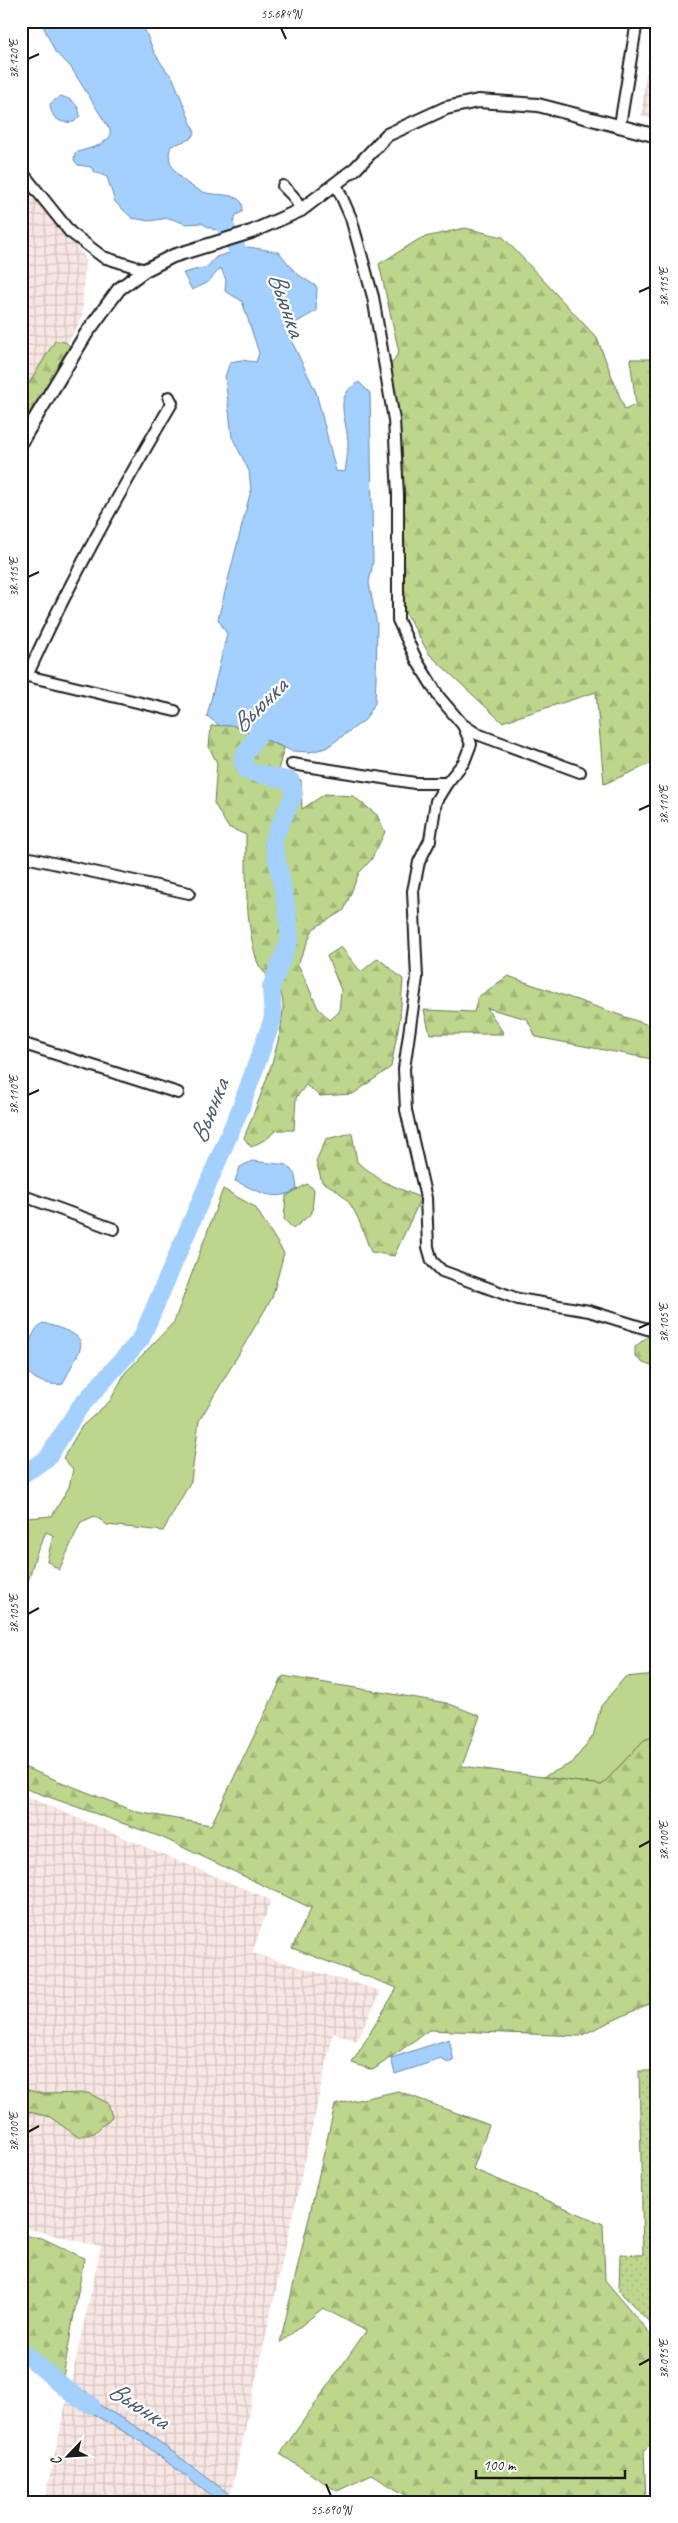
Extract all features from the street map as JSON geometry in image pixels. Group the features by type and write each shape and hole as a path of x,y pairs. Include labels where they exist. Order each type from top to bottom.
{"street":[{"path":"620,125 638,21"},
{"path":"21,442 102,311 119,289 145,270 173,256 199,246 251,232 301,210 356,168 387,135 446,108 478,101 538,105 657,136"},
{"path":"21,171 70,232 103,257 145,270"},
{"path":"336,184 351,218 373,297 394,420 398,495 398,620 438,697 462,724 477,734 580,772"},
{"path":"283,186 293,196 301,210"},
{"path":"169,397 172,403 112,507 24,676 175,711"},
{"path":"462,724 470,744 464,762 447,783 436,801 430,840 419,862 413,891 418,978 404,1069 406,1110 426,1198 428,1247 432,1261 442,1271 518,1299 589,1311 657,1332"},
{"path":"292,764 415,783 447,783"},
{"path":"21,856 189,893"},
{"path":"21,1043 178,1093"},
{"path":"21,1195 114,1230"}],"shaded area":[{"path":"648,59 657,60 657,122 641,115"},
{"path":"21,184 85,257 82,318 21,423"},
{"path":"21,1794 271,1900 252,1953 381,1991 357,2041 333,2033 229,2502 44,2502 101,2247 21,2227"}],"green space":[{"path":"465,228 503,237 597,338 625,410 636,404 630,359 657,359 657,761 604,784 596,692 502,722 429,654 399,601 386,372 399,352 379,264 421,238"},
{"path":"55,341 66,343 72,351 21,430 21,396"},
{"path":"232,724 284,748 278,770 301,780 302,809 325,794 353,796 377,815 385,832 371,860 359,873 344,910 313,929 298,964 318,1008 330,1020 339,1012 341,990 327,956 341,947 361,972 378,958 403,979 400,1018 391,1067 353,1094 320,1096 306,1085 296,1098 294,1130 276,1130 268,1138 251,1147 244,1138 278,1042 283,1001 277,987 260,967 253,946 247,899 246,835 228,827 214,803 217,763 209,747 211,726"},
{"path":"508,976 657,1028 657,1060 536,1037 527,1019 487,1008 504,1034 430,1034 424,1010 474,1012 478,997"},
{"path":"352,1133 357,1162 382,1181 421,1198 394,1256 371,1252 349,1202 333,1188 322,1182 316,1161 326,1139"},
{"path":"307,1184 314,1189 312,1213 293,1229 284,1219 286,1196"},
{"path":"223,1189 255,1207 284,1253 272,1298 199,1421 191,1481 163,1531 107,1525 95,1516 81,1522 59,1570 47,1561 53,1535 46,1532 36,1554 28,1582 21,1583 21,1501 27,1518 52,1516 69,1487 73,1469 63,1458 82,1426 110,1401 125,1373 174,1322"},
{"path":"647,1337 657,1339 657,1368 643,1363 635,1356 635,1347"},
{"path":"657,1674 657,1736 644,1740 602,1785 543,1777 572,1763 593,1736 601,1706 625,1677"},
{"path":"283,1676 447,1703 480,1716 462,1766 602,1785 644,1740 657,1736 657,2000 580,2036 429,2030 373,2070 352,2063 397,1988 292,1948 311,1908 161,1837 21,1787 21,1766 137,1812 211,1825"},
{"path":"639,2071 657,2071 657,2330 619,2291 620,2254 643,2255"},
{"path":"21,2088 43,2094 88,2093 108,2103 112,2117 94,2133 78,2137 50,2117 21,2110"},
{"path":"398,2091 489,2125 473,2169 603,2224 605,2280 657,2342 657,2438 644,2450 646,2502 417,2502 372,2475 337,2491 280,2454 366,2331 323,2308 280,2343 335,2105"},
{"path":"21,2235 42,2238 84,2258 63,2377 21,2341"}],"water":[{"path":"41,21 141,21 154,52 173,78 195,133 190,139 171,146 169,154 173,169 178,176 200,190 237,198 242,206 242,212 236,215 233,224 214,230 201,223 186,224 169,218 149,221 132,218 115,202 107,177 95,172 91,167 78,165 74,160 75,153 100,145 110,137 110,130 70,66 55,52"},
{"path":"60,96 71,100 78,108 80,116 74,122 64,122 54,117 50,104"},
{"path":"249,247 279,252 296,273 317,287 316,311 292,325 293,344 316,392 336,471 345,472 348,445 343,409 345,395 350,388 359,382 370,393 373,562 369,583 377,625 375,703 365,720 326,748 310,752 292,751 232,725 220,726 207,716 227,634 218,619 251,490 249,471 232,437 225,377 230,362 241,360 256,362 259,353 242,301 225,291 226,280 221,268 207,283 192,290 183,273 207,267 216,257"},
{"path":"252,1161 287,1165 295,1175 297,1189 281,1195 266,1194 235,1181 240,1167"},
{"path":"43,1323 73,1334 79,1339 81,1345 63,1384 50,1384 36,1379 24,1364 24,1355 32,1336"},
{"path":"449,2039 454,2061 448,2063 441,2059 395,2074 391,2058"},
{"path":"86,2391 101,2406 150,2435 240,2502 219,2502 140,2441 95,2415 71,2393"}],"waterway":[{"name":"Вьюнка","path":"210,211 220,216 249,272"},
{"name":"Вьюнка","path":"21,1475 47,1459 79,1408 141,1339 241,1107 273,1018 271,987 290,938 287,910 273,840 294,794 291,781 247,771 242,760 256,736 274,722"},
{"name":"Вьюнка","path":"21,2350 71,2393 91,2405"}]}
